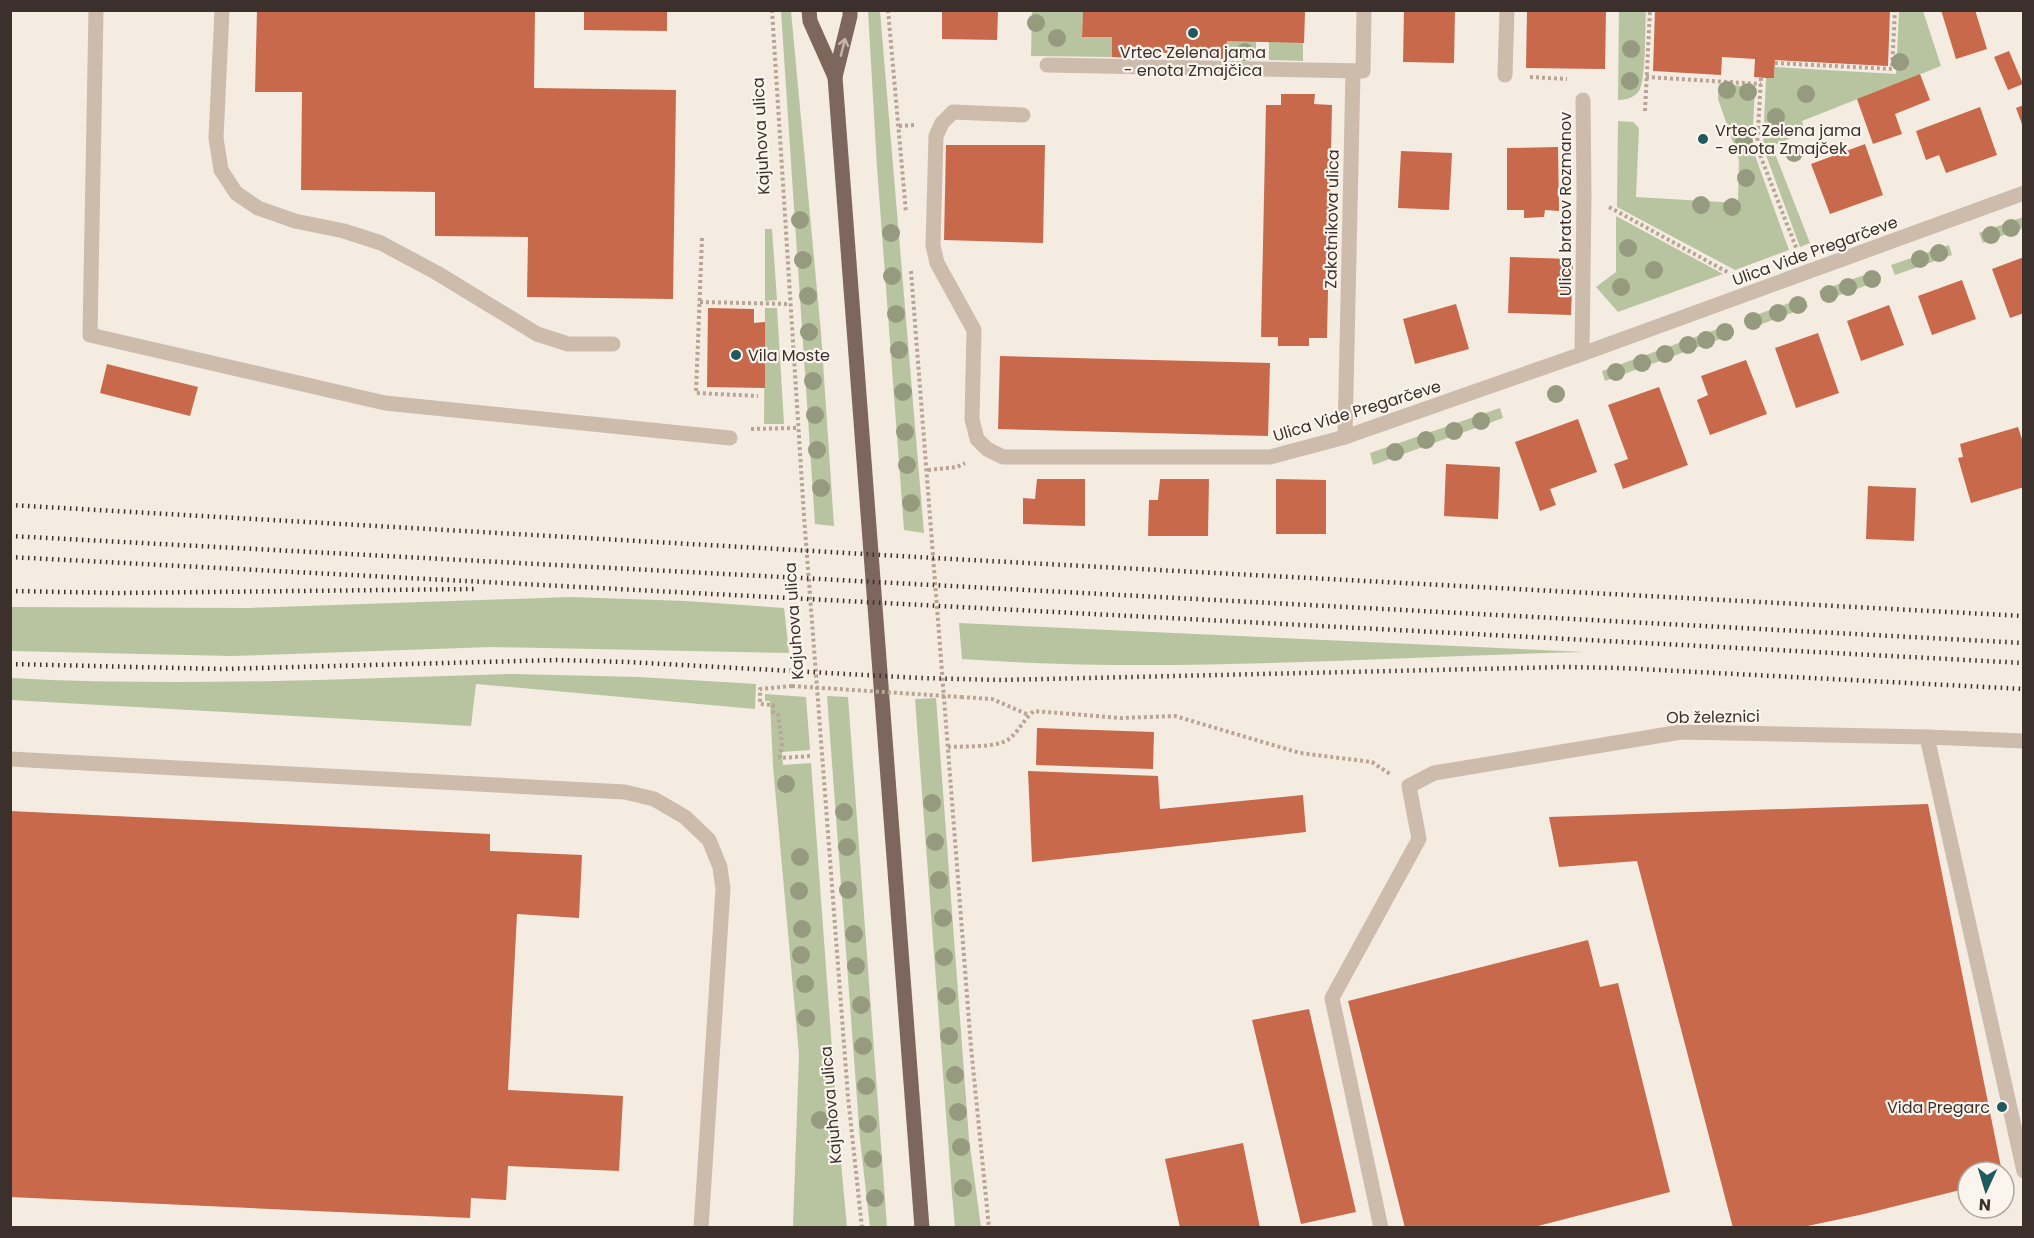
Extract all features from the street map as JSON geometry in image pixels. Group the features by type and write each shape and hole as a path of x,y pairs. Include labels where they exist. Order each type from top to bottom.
{"main road":[{"path":"808,10 810,21 835,77"},
{"path":"850,10 835,77 922,1227"}],"street":[{"path":"96,10 90,335 385,403 736,434"},
{"path":"222,10 216,138 221,170 236,193 258,208 295,221 344,231 381,243 437,273 537,334 568,344 613,344"},
{"name":"Zakotnikova ulica","path":"1345,437 1353,72 1363,71 1364,10"},
{"path":"1505,75 1507,10"},
{"path":"1047,65 1353,72"},
{"name":"Ulica bratov Rozmanov","path":"1582,354 1583,100"},
{"name":"Ulica Vide Pregarčeve","path":"1023,115 953,112 942,123 936,136 933,245 937,263 974,330 972,419 977,439 987,450 1003,458 1270,457 1345,437 1761,290 2024,193"},
{"name":"Ob železnici","path":"1409,786 1434,773 1681,732 2024,741"},
{"path":"1927,737 2024,1171"},
{"path":"10,759 625,792 654,799 685,817 709,840 720,867 723,889 701,1227"},
{"path":"1382,1227 1332,998 1419,839 1409,786"}],"path":[{"name":"Kajuhova ulica","path":"772,10 798,428 848,1097 862,1227"},
{"path":"1645,111 1650,10"},
{"path":"1775,63 1892,69 1895,10"},
{"name":"Ulica bratov Rozmanov","path":"1505,75 1572,80 1583,100"},
{"path":"1646,77 1761,84"},
{"path":"1761,78 1757,147 1796,248"},
{"path":"1584,194 1761,290"},
{"path":"702,238 696,393 758,396"},
{"path":"700,302 789,304"},
{"path":"736,434 798,428"},
{"path":"957,467 928,470 970,1047 989,1227"},
{"path":"811,756 780,758 782,748 780,722 777,714 773,712 773,705 760,704 760,689 792,687 992,699 1029,715"},
{"path":"948,747 1000,744 1010,739 1034,711 1121,718 1175,716 1300,753 1372,762 1409,786"}],"green space":[{"path":"781,11 791,11 821,333 834,526 815,524"},
{"path":"868,11 880,11 924,533 904,530 877,167"},
{"path":"1032,11 1083,11 1082,37 1112,37 1112,57 1031,56"},
{"path":"1619,11 1646,11 1641,85 1635,95 1618,100"},
{"path":"1899,11 1923,11 1941,66 1802,121 1805,132 1772,146 1810,243 1800,247 1763,147 1766,78 1774,78 1775,67 1896,74"},
{"path":"1227,41 1256,41 1256,60 1226,59"},
{"path":"1269,42 1303,42 1303,61 1269,60"},
{"path":"1719,84 1755,87 1752,147 1789,250 1735,270 1617,207 1618,121 1633,122 1639,128 1636,197 1738,203 1739,160 1718,99"},
{"path":"1616,216 1723,274 1618,312 1596,287 1616,272"},
{"path":"2023,217 2023,228 1983,243 1979,233"},
{"path":"765,229 772,229 777,300 765,301"},
{"path":"1949,245 1952,255 1895,275 1891,265"},
{"path":"1876,271 1879,281 1823,301 1819,291"},
{"path":"1804,298 1808,307 1751,328 1747,318"},
{"path":"765,308 777,308 784,424 764,424"},
{"path":"1731,324 1734,334 1605,381 1602,371"},
{"path":"1500,408 1503,418 1373,465 1370,453"},
{"path":"571,597 686,601 784,608 789,653 491,647 232,656 11,651 11,607 249,608"},
{"path":"959,623 1584,652 1195,665 1040,663 962,659"},
{"path":"513,674 639,677 756,684 755,709 476,684 471,726 11,700 11,678 199,682"},
{"path":"765,694 806,697 810,750 782,752 783,765 811,763 847,1227 793,1227 799,1055 773,766 770,701 765,701"},
{"path":"827,696 848,697 887,1227 870,1227 860,1139"},
{"path":"936,698 969,1139 981,1227 955,1227 952,1194 915,699"}],"building":[{"path":"257,10 535,10 534,88 676,90 673,299 527,297 528,237 435,236 435,192 301,190 302,92 255,92"},
{"path":"584,10 667,10 667,31 584,30"},
{"path":"942,10 998,10 997,40 942,39"},
{"path":"1083,10 1305,12 1304,43 1227,41 1226,59 1210,59 1210,53 1184,52 1183,59 1169,58 1169,53 1128,52 1128,58 1112,57 1112,37 1082,37"},
{"path":"1404,10 1455,10 1454,63 1403,62"},
{"path":"1527,10 1606,10 1605,69 1526,68"},
{"path":"1655,10 1890,10 1888,66 1775,60 1774,78 1766,78 1754,77 1755,59 1722,57 1721,75 1653,71"},
{"path":"1941,10 1975,10 1987,49 1956,59"},
{"path":"2009,51 2023,84 2008,90 1994,57"},
{"path":"1920,74 1930,100 1895,114 1902,134 1873,144 1857,99"},
{"path":"1281,94 1315,94 1314,104 1332,105 1327,338 1309,338 1309,346 1278,346 1278,337 1261,337 1266,105 1281,105"},
{"path":"2024,105 2024,127 2023,127 2016,108"},
{"path":"1980,107 1997,155 1946,173 1939,155 1926,160 1916,131"},
{"path":"1865,144 1883,195 1830,214 1811,164"},
{"path":"946,145 1045,145 1043,243 944,240"},
{"path":"1558,147 1559,211 1545,210 1544,217 1524,218 1524,210 1507,210 1507,148"},
{"path":"1401,151 1452,153 1449,210 1398,208"},
{"path":"1510,257 1573,259 1571,315 1508,313"},
{"path":"2024,257 2024,313 2010,318 1992,269"},
{"path":"1962,280 1976,319 1932,335 1918,296"},
{"path":"1456,304 1469,349 1415,364 1403,319"},
{"path":"1889,305 1904,345 1861,361 1847,321"},
{"name":"Vila Moste","path":"708,308 754,309 754,323 765,322 765,388 707,387"},
{"path":"1818,333 1839,393 1796,408 1775,348"},
{"path":"1000,356 1270,363 1268,436 998,429"},
{"path":"1746,360 1767,414 1710,435 1697,400 1708,395 1701,376"},
{"path":"107,364 198,387 190,416 100,393"},
{"path":"1659,387 1688,465 1623,489 1614,464 1628,459 1608,405"},
{"path":"1578,419 1597,472 1550,489 1556,505 1540,511 1515,442"},
{"path":"2018,427 2024,445 2024,487 1971,503 1958,458 1963,457 1960,444"},
{"path":"1446,464 1500,467 1498,519 1444,516"},
{"path":"1037,479 1085,479 1085,526 1023,524 1023,498 1035,499"},
{"path":"1160,479 1209,479 1208,536 1148,536 1149,500 1158,500"},
{"path":"1276,479 1326,480 1326,534 1276,534"},
{"path":"1868,486 1916,488 1914,541 1866,539"},
{"path":"1037,728 1154,732 1153,769 1036,765"},
{"path":"1028,771 1158,776 1160,809 1303,795 1306,832 1032,862"},
{"path":"1928,804 2000,1160 1956,1160 1956,1191 1798,1228 1733,1228 1637,861 1559,867 1549,817"},
{"path":"10,811 490,834 490,851 582,855 579,918 517,914 508,1090 623,1096 619,1171 508,1166 506,1200 471,1198 470,1218 10,1197"},
{"path":"1588,940 1600,987 1618,983 1670,1192 1530,1228 1405,1228 1348,1001"},
{"path":"1309,1009 1356,1212 1301,1224 1252,1020"},
{"path":"1243,1143 1260,1228 1180,1228 1165,1159"}],"railway":[{"path":"10,505 952,559 2024,616"},
{"path":"10,536 2024,643"},
{"path":"10,557 2024,663"},
{"path":"10,591 118,593 475,589"},
{"path":"10,664 221,669 557,660 1001,680 1564,667 2024,689"}],"place":[{"name":"Vrtec Zelena jama - enota Zmajčica","path":"1193,33"},
{"name":"Vrtec Zelena jama - enota Zmajček","path":"1703,139"},
{"name":"Vila Moste","path":"736,355"},
{"name":"Vida Pregarc","path":"2002,1107"}]}
